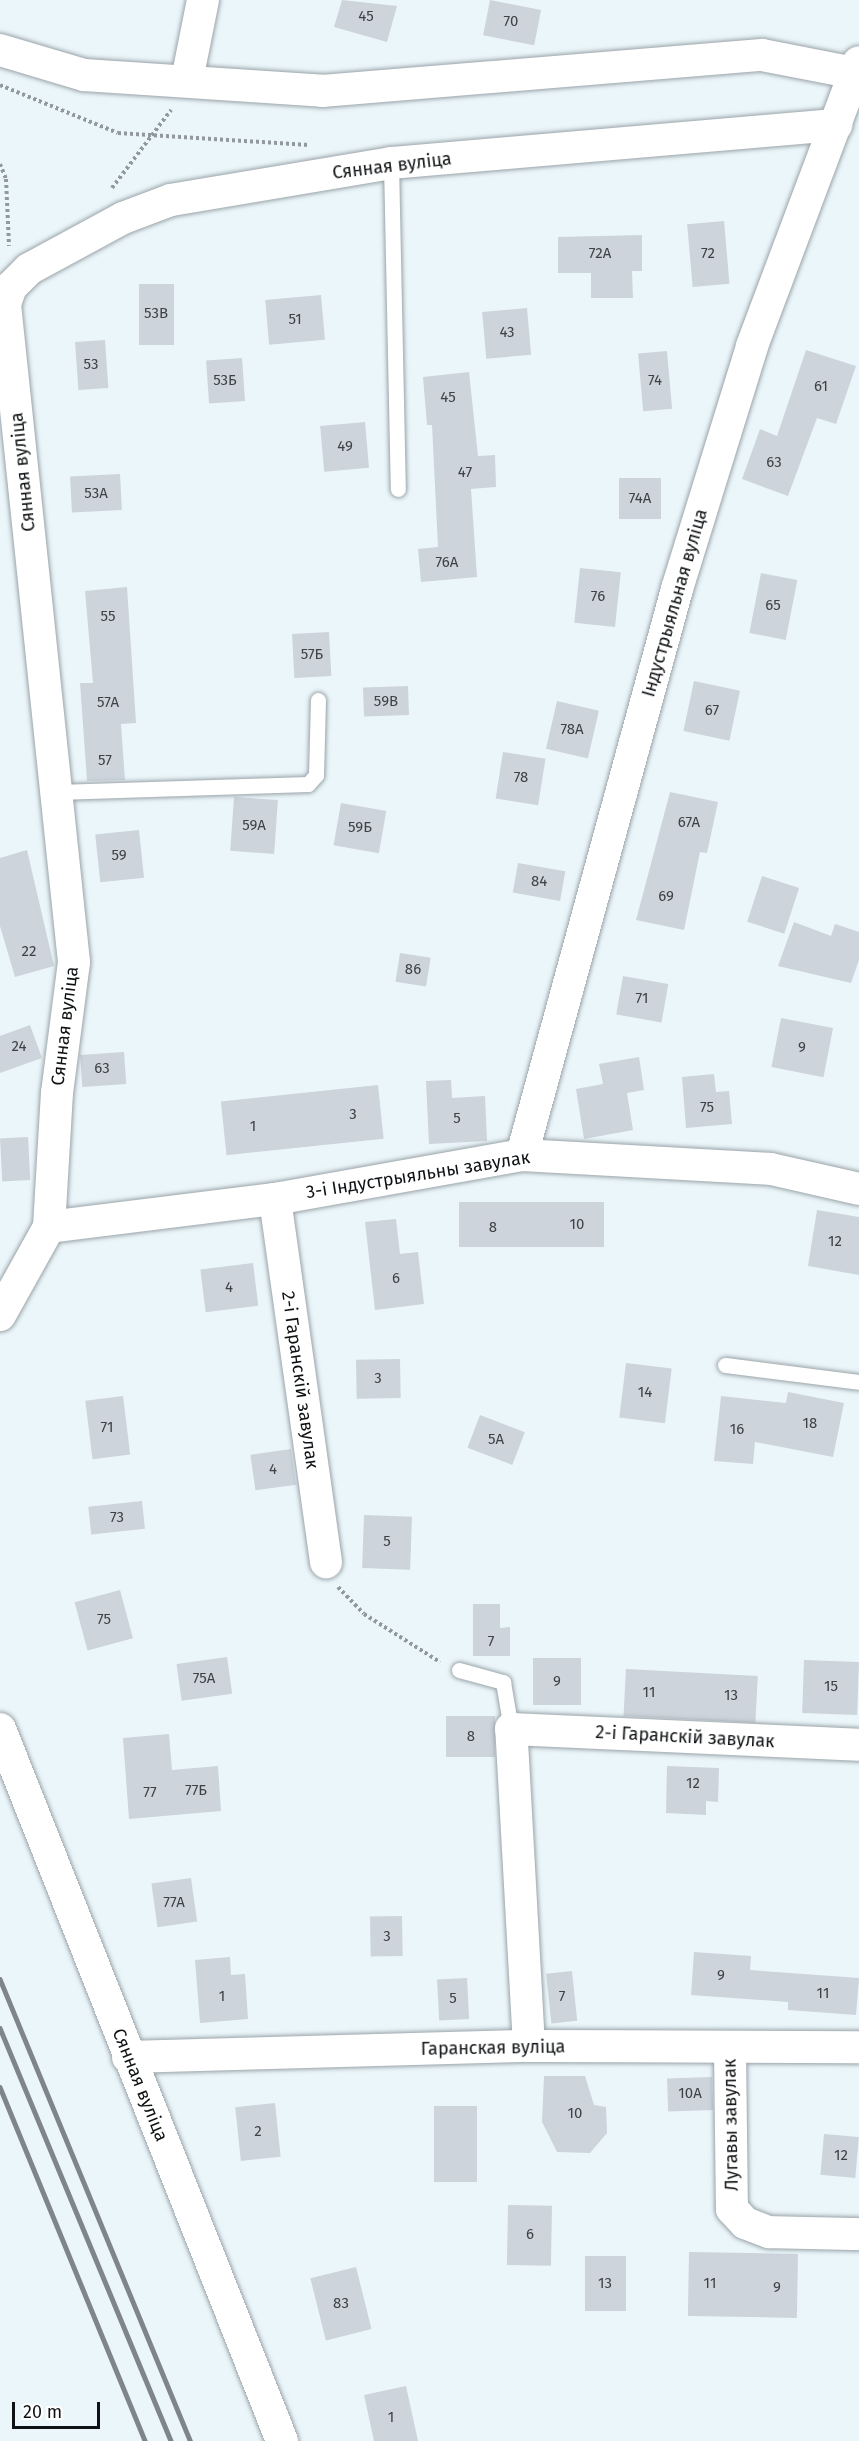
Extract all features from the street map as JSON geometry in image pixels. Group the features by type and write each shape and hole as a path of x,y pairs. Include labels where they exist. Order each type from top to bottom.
{"street":[{"path":"187,80 203,0"},
{"path":"0,50 84,75 187,80 322,91 762,55 857,68"},
{"name":"Індустрыяльная вуліца","path":"522,1155 677,589 752,346 857,68"},
{"name":"Сянная вуліца","path":"0,1315 49,1227 57,1093 74,962 5,304 11,287 29,269 123,218 171,200 391,163 836,125"},
{"name":"3-і Індустрыяльны завулак","path":"49,1227 275,1199 522,1155 771,1169 859,1189"},
{"name":"2-і Гаранскій завулак","path":"275,1199 326,1562"},
{"name":"Сянная вуліца","path":"0,1729 282,2441"},
{"path":"511,1729 530,2046"},
{"name":"2-і Гаранскій завулак","path":"511,1729 859,1745"},
{"name":"Гаранская вуліца","path":"128,2057 530,2046 729,2049 859,2047"},
{"name":"Лугавы завулак","path":"729,2049 732,2209 745,2223 769,2232 859,2234"}],"lane":[{"path":"391,163 398,489"},
{"path":"57,792 308,784 316,775 318,700"},
{"path":"725,1365 859,1383"},
{"path":"459,1670 503,1682 511,1729"}],"path":[{"path":"105,198 153,135 187,80"},
{"path":"0,85 94,128 153,135 304,142 341,172"},
{"path":"0,164 10,212 11,287"},
{"path":"326,1562 338,1587 364,1614 459,1670"}],"building":[{"path":"342,0 397,6 387,42 334,27"},
{"path":"490,0 541,10 534,45 483,35"},
{"path":"724,221 729,284 693,287 687,224"},
{"path":"642,235 642,271 632,271 633,298 591,298 591,273 558,273 558,237"},
{"path":"139,284 174,284 174,345 139,345"},
{"path":"321,295 325,340 269,345 265,300"},
{"path":"527,308 531,355 486,359 482,312"},
{"path":"105,340 108,388 78,390 75,342"},
{"path":"806,350 856,366 836,424 817,418 788,496 742,479 760,429 777,436"},
{"path":"667,351 672,409 643,411 638,354"},
{"path":"242,358 245,401 209,403 206,361"},
{"path":"469,372 478,456 495,455 496,487 471,489 477,577 421,582 418,549 438,547 432,425 427,425 423,377"},
{"path":"365,422 369,468 324,472 320,426"},
{"path":"120,474 122,510 72,513 70,477"},
{"path":"619,478 661,478 661,519 619,519"},
{"path":"580,568 621,572 615,627 574,623"},
{"path":"761,573 797,580 786,640 749,633"},
{"path":"127,587 136,723 121,724 125,780 87,781 80,683 93,683 85,591"},
{"path":"329,632 331,676 294,678 292,634"},
{"path":"694,681 740,691 729,741 683,731"},
{"path":"408,686 409,715 364,717 363,688"},
{"path":"557,701 599,711 588,758 546,749"},
{"path":"503,752 545,759 538,805 496,798"},
{"path":"670,792 718,802 707,853 700,852 684,930 636,920"},
{"path":"234,797 278,800 274,854 230,851"},
{"path":"341,803 386,811 379,853 334,845"},
{"path":"139,830 144,878 100,882 95,835"},
{"path":"27,850 54,966 15,977 0,926 0,858"},
{"path":"518,863 565,871 560,901 513,893"},
{"path":"762,876 799,888 784,934 747,922"},
{"path":"794,922 831,936 835,924 859,932 859,960 851,983 778,966"},
{"path":"400,953 431,958 426,986 395,982"},
{"path":"623,976 668,984 662,1022 616,1014"},
{"path":"781,1018 833,1028 823,1077 771,1067"},
{"path":"30,1025 42,1058 0,1073 0,1036"},
{"path":"124,1052 126,1084 82,1087 80,1055"},
{"path":"639,1057 644,1090 627,1093 633,1130 584,1139 576,1089 603,1084 599,1064"},
{"path":"714,1074 716,1092 729,1091 732,1124 686,1128 682,1077"},
{"path":"451,1080 452,1098 485,1096 487,1141 429,1144 426,1081"},
{"path":"378,1085 384,1139 227,1155 221,1102"},
{"path":"28,1137 30,1180 2,1181 0,1138"},
{"path":"459,1202 604,1202 604,1247 459,1247"},
{"path":"817,1210 859,1217 859,1275 808,1266"},
{"path":"396,1219 400,1254 418,1252 424,1304 375,1310 365,1222"},
{"path":"253,1263 258,1306 206,1312 200,1269"},
{"path":"400,1359 401,1398 357,1399 356,1360"},
{"path":"626,1363 672,1369 665,1423 619,1418"},
{"path":"788,1392 844,1403 833,1457 755,1442 753,1464 714,1461 721,1396 786,1403"},
{"path":"123,1396 130,1455 92,1459 85,1401"},
{"path":"480,1415 525,1432 512,1465 467,1448"},
{"path":"291,1449 296,1485 255,1490 250,1455"},
{"path":"142,1501 145,1529 91,1534 88,1507"},
{"path":"364,1515 412,1517 410,1570 362,1568"},
{"path":"120,1590 133,1638 88,1650 75,1602"},
{"path":"473,1604 500,1604 500,1628 510,1627 510,1656 473,1656"},
{"path":"227,1657 232,1694 182,1701 176,1664"},
{"path":"533,1658 581,1658 581,1705 533,1705"},
{"path":"804,1660 859,1662 857,1715 802,1713"},
{"path":"626,1669 758,1676 755,1723 624,1716"},
{"path":"446,1716 495,1716 495,1757 446,1757"},
{"path":"169,1734 172,1770 218,1766 221,1811 129,1819 123,1738"},
{"path":"667,1766 719,1768 718,1802 706,1801 706,1815 666,1813"},
{"path":"191,1878 197,1922 158,1927 151,1884"},
{"path":"402,1916 403,1956 371,1957 370,1917"},
{"path":"694,1952 751,1956 750,1970 859,1978 856,2015 788,2010 788,2002 691,1995"},
{"path":"230,1957 231,1975 245,1974 248,2019 200,2023 195,1960"},
{"path":"572,1971 577,2021 551,2023 546,1974"},
{"path":"467,1978 469,2019 439,2021 437,1980"},
{"path":"544,2076 585,2076 594,2105 606,2107 607,2133 590,2153 557,2152 542,2122"},
{"path":"712,2077 713,2110 668,2112 667,2079"},
{"path":"275,2103 281,2157 241,2161 235,2107"},
{"path":"434,2106 477,2106 477,2182 434,2182"},
{"path":"824,2134 859,2137 855,2178 820,2175"},
{"path":"508,2205 552,2206 551,2266 507,2265"},
{"path":"689,2252 798,2254 797,2318 688,2316"},
{"path":"585,2256 626,2256 626,2311 585,2311"},
{"path":"356,2267 371,2329 326,2340 310,2278"},
{"path":"406,2386 418,2441 374,2441 364,2395"}],"railway":[{"path":"0,1979 190,2441"},
{"path":"0,2028 171,2441"},
{"path":"0,2087 145,2441"}]}
